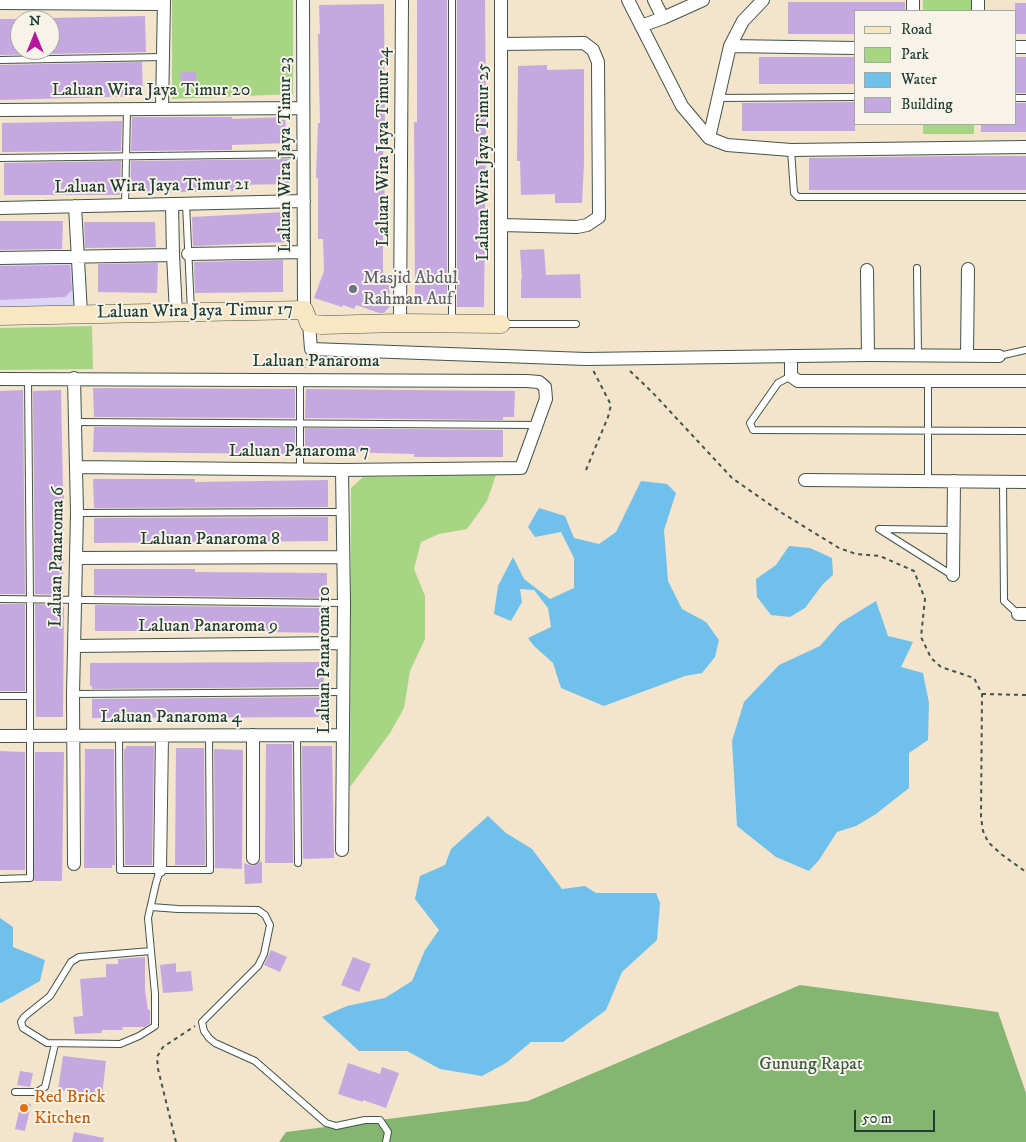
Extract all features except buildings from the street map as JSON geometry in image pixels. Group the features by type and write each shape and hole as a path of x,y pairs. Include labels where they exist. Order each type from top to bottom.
{"street":[{"name":"Laluan Wira Jaya Timur 23","path":"303,0 304,252 306,316 311,349"},
{"name":"Laluan Wira Jaya Timur 24","path":"400,323 402,0"},
{"name":"Laluan Wira Jaya Timur 25","path":"501,0 501,324"},
{"path":"628,0 682,106 709,138 726,144 792,150 1026,147"},
{"path":"654,0 663,18"},
{"path":"641,26 703,0"},
{"path":"709,138 730,46 743,21 763,0"},
{"path":"0,3 164,2 162,109"},
{"path":"501,44 584,43 593,50 598,62 599,207 599,217 588,224 577,227 502,225"},
{"path":"730,46 854,48"},
{"name":"Laluan Wira Jaya Timur 20","path":"0,110 302,108"},
{"name":"Laluan Wira Jaya Timur 21","path":"0,208 304,201"},
{"path":"172,204 173,255 184,312"},
{"path":"75,206 81,314"},
{"path":"188,254 304,252"},
{"path":"0,258 173,255"},
{"path":"967,355 968,269"},
{"path":"868,270 868,355"},
{"name":"Laluan Wira Jaya Timur 17","path":"0,316 184,312 306,316 321,325 400,323 501,324"},
{"path":"311,349 586,359 868,355 999,356"},
{"path":"791,356 791,376 798,381 1026,381"},
{"name":"Laluan Panaroma 6","path":"74,378 77,513 73,694 74,864"},
{"name":"Laluan Panaroma","path":"0,379 539,382 545,387 546,399 521,468"},
{"name":"Laluan Panaroma 7","path":"76,467 300,470 521,468"},
{"name":"Laluan Panaroma 10","path":"342,470 344,603 342,850"},
{"path":"805,480 1026,482"},
{"path":"953,575 954,481"},
{"name":"Laluan Panaroma 8","path":"76,558 343,557"},
{"name":"Laluan Panaroma 9","path":"74,646 343,643"},
{"path":"252,735 254,858"},
{"name":"Laluan Panaroma 4","path":"0,736 342,735"},
{"path":"160,870 162,736"}],"lane":[{"path":"452,0 452,324"},
{"path":"0,60 163,57"},
{"path":"719,98 854,97"},
{"path":"125,205 127,109"},
{"path":"792,150 794,193 798,197 1026,197"},
{"path":"0,158 303,154"},
{"path":"184,312 188,254 186,204"},
{"path":"917,268 918,355"},
{"path":"501,324 576,324"},
{"path":"999,356 1026,350"},
{"path":"791,376 778,384 750,423 753,430 1026,431"},
{"path":"0,879 30,878 28,378"},
{"path":"300,380 300,470"},
{"path":"928,381 928,481"},
{"path":"74,422 537,425"},
{"path":"1003,482 1004,601 1022,614"},
{"path":"77,513 342,512"},
{"path":"953,530 879,530 953,575"},
{"path":"0,599 344,603"},
{"path":"73,694 342,692"},
{"path":"0,696 29,696"},
{"path":"119,736 120,870 210,870 209,735"},
{"path":"297,736 298,863"},
{"path":"152,951 79,957 71,962 50,996 24,1017 21,1022 23,1028 47,1043 120,1044 139,1036 155,1026 152,951 148,918 160,870"},
{"path":"150,907 258,910 268,919 270,925 269,934 264,954 258,966 202,1022 209,1038 215,1043 255,1061 326,1123 336,1126 365,1120 380,1120 388,1132 386,1142"},
{"path":"15,1092 37,1092 45,1087 54,1044"}],"path":[{"path":"300,380 311,349"},
{"path":"586,359 611,405 608,417 586,470"},
{"path":"618,359 653,393 732,478 782,513 839,548 856,554 880,556 914,571 925,599 921,637 931,658 941,667 974,678 982,694 981,817 983,831 988,842 1026,872"},
{"path":"982,694 1026,695"},
{"path":"176,1142 156,1057 163,1046 202,1022"}],"shaded area":[{"path":"77,256 80,316 0,317 0,257"}],"green space":[{"path":"172,0 293,0 293,94 172,99"},
{"path":"923,0 974,0 974,10 923,10"},
{"path":"923,125 974,125 974,134 923,134"},
{"path":"92,326 93,369 0,370 0,328"},
{"path":"496,475 487,501 467,529 439,534 421,542 414,569 425,596 425,639 410,671 404,708 390,733 350,787 351,488 363,477"},
{"name":"Gunung Rapat","path":"800,985 998,1012 1026,1093 1026,1142 279,1142 286,1132 528,1101"}],"water":[{"path":"641,481 667,484 676,493 664,530 668,581 682,609 706,622 719,640 715,657 702,673 685,676 604,706 561,688 553,663 528,638 551,627 548,608 534,590 520,589 522,602 511,621 494,614 498,586 513,557 524,579 550,599 574,588 574,558 561,532 535,537 528,527 539,508 565,516 574,538 599,544 616,532"},
{"path":"789,546 810,548 832,558 833,575 823,584 805,608 790,617 771,615 757,597 756,579 776,565"},
{"path":"876,601 888,636 913,642 901,667 923,673 929,703 928,740 909,753 909,788 876,814 856,826 837,832 819,860 809,871 776,857 737,826 732,741 744,702 779,665 820,646 840,623"},
{"path":"488,816 506,833 532,849 562,889 585,886 596,893 656,893 660,903 657,940 622,972 606,1010 563,1042 531,1042 506,1063 482,1076 440,1069 407,1051 359,1051 322,1017 347,1006 385,998 412,981 425,950 439,930 415,899 420,876 445,865 451,849"},
{"path":"0,918 13,927 13,947 45,960 40,981 1,1003 0,1003"}],"place":[{"name":"Masjid Abdul Rahman Auf","path":"353,289"},
{"name":"Red Brick Kitchen","path":"24,1108"}]}
